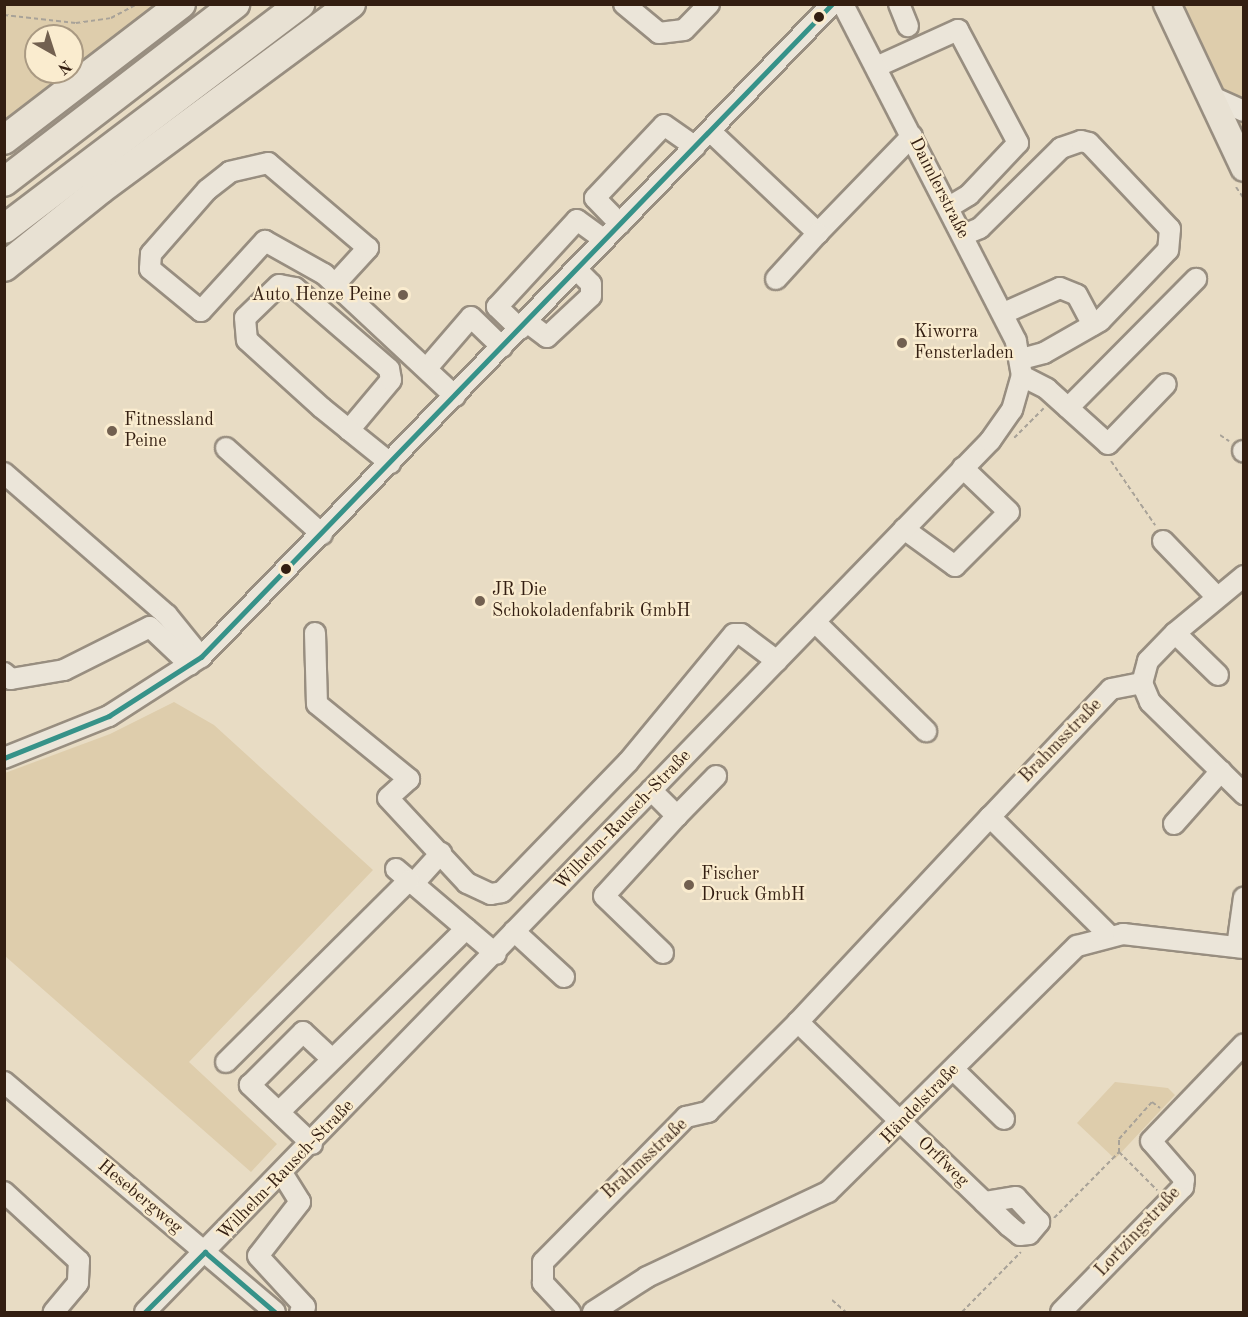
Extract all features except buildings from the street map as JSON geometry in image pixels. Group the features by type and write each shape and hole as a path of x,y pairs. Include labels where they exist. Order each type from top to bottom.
{"highway":[{"path":"4,140 181,4"},
{"path":"4,182 235,4"},
{"path":"4,230 300,4"},
{"path":"4,267 110,182 351,4"}],"main road":[{"path":"1167,4 1241,156"}],"street":[{"path":"624,4 659,33 684,30 709,4"},
{"path":"4,758 109,716 196,661 524,325 832,4"},
{"name":"Daimlerstraße","path":"843,4 1004,313 1022,367"},
{"path":"899,4 908,26"},
{"path":"876,67 958,30 1018,143 969,195 949,207"},
{"path":"1210,96 1244,111"},
{"path":"620,224 595,198 664,125 695,147"},
{"path":"710,131 818,233"},
{"path":"776,279 912,136"},
{"path":"963,235 980,228 1061,148 1089,143 1164,218 1172,239 1168,250 1093,326 1022,367 1108,444 1166,384"},
{"path":"335,284 368,248 268,163 230,172 207,190 151,254 150,269 201,311 265,241 335,284 455,396"},
{"path":"577,270 591,284 591,296 547,337 497,307 577,220 605,240"},
{"path":"1068,408 1196,279"},
{"path":"349,430 391,380 389,369 285,284 271,290 245,318 247,340 316,402 349,430 390,463"},
{"path":"1004,313 1060,288 1077,295 1093,326"},
{"path":"427,368 471,317 502,347"},
{"name":"Wilhelm-Rausch-Straße","path":"145,1312 312,1144 1004,425 1022,367"},
{"path":"226,448 321,534"},
{"path":"904,529 955,566 1009,512 963,468"},
{"path":"4,473 167,615 196,661"},
{"path":"1163,541 1216,596"},
{"path":"1244,576 1216,596 1175,633 1148,662 1142,683 1150,702 1244,794"},
{"path":"814,622 926,731"},
{"path":"4,673 11,679 64,670 150,627 196,661"},
{"path":"315,633 317,704 409,779 388,798 477,891 502,892 628,762 734,634 741,634 777,662"},
{"path":"1175,633 1218,675"},
{"name":"Brahmsstraße","path":"570,1312 543,1283 543,1262 686,1117 708,1112 798,1022 1111,689 1142,683"},
{"path":"1174,824 1221,771"},
{"path":"663,953 604,896 716,776"},
{"path":"651,790 677,816"},
{"path":"990,817 1108,934 1240,948 1244,897"},
{"path":"226,1062 406,878 441,853"},
{"path":"406,878 496,954"},
{"path":"279,1112 466,929"},
{"path":"514,932 564,977"},
{"name":"Händelstraße","path":"593,1312 647,1277 804,1208 854,1171 1062,958 1108,934"},
{"path":"798,1022 902,1123"},
{"path":"312,1144 250,1085 303,1032 332,1059"},
{"name":"Lortzingstraße","path":"1061,1312 1169,1203 1184,1179 1151,1141 1244,1044"},
{"path":"954,1070 1004,1119"},
{"name":"Hesebergweg","path":"4,1082 275,1312"},
{"name":"Orffweg","path":"902,1123 984,1202"},
{"path":"282,1173 300,1202 258,1256 305,1306 300,1312"},
{"path":"4,1192 79,1261 78,1283 54,1312"}],"path":[{"path":"4,15 76,23 111,18 137,4"},
{"path":"1108,444 1112,466 1163,541"},
{"path":"1169,1203 1119,1152 1119,1139 1152,1102 1171,1119"},
{"path":"1107,1163 1119,1152"},
{"path":"832,1300 846,1312"}],"shaded area":[{"path":"5,5 157,5 84,59 84,24 24,24 24,84 52,84 5,122"},
{"path":"1183,5 1243,5 1243,133"},
{"path":"174,702 214,725 373,870 189,1062 277,1144 251,1172 5,956 5,773 110,734"},
{"path":"1115,1082 1168,1088 1175,1095 1115,1159 1077,1123"}],"transit line":[{"path":"4,758 109,716 201,657 832,4"},
{"path":"205,1252 275,1312"},
{"path":"145,1312 205,1252"}],"place":[{"name":"Auto Henze Peine","path":"403,295"},
{"name":"Kiworra Fensterladen","path":"902,343"},
{"name":"Fitnessland Peine","path":"112,431"},
{"name":"JR Die Schokoladenfabrik GmbH","path":"480,601"},
{"name":"Fischer Druck GmbH","path":"689,885"}]}
